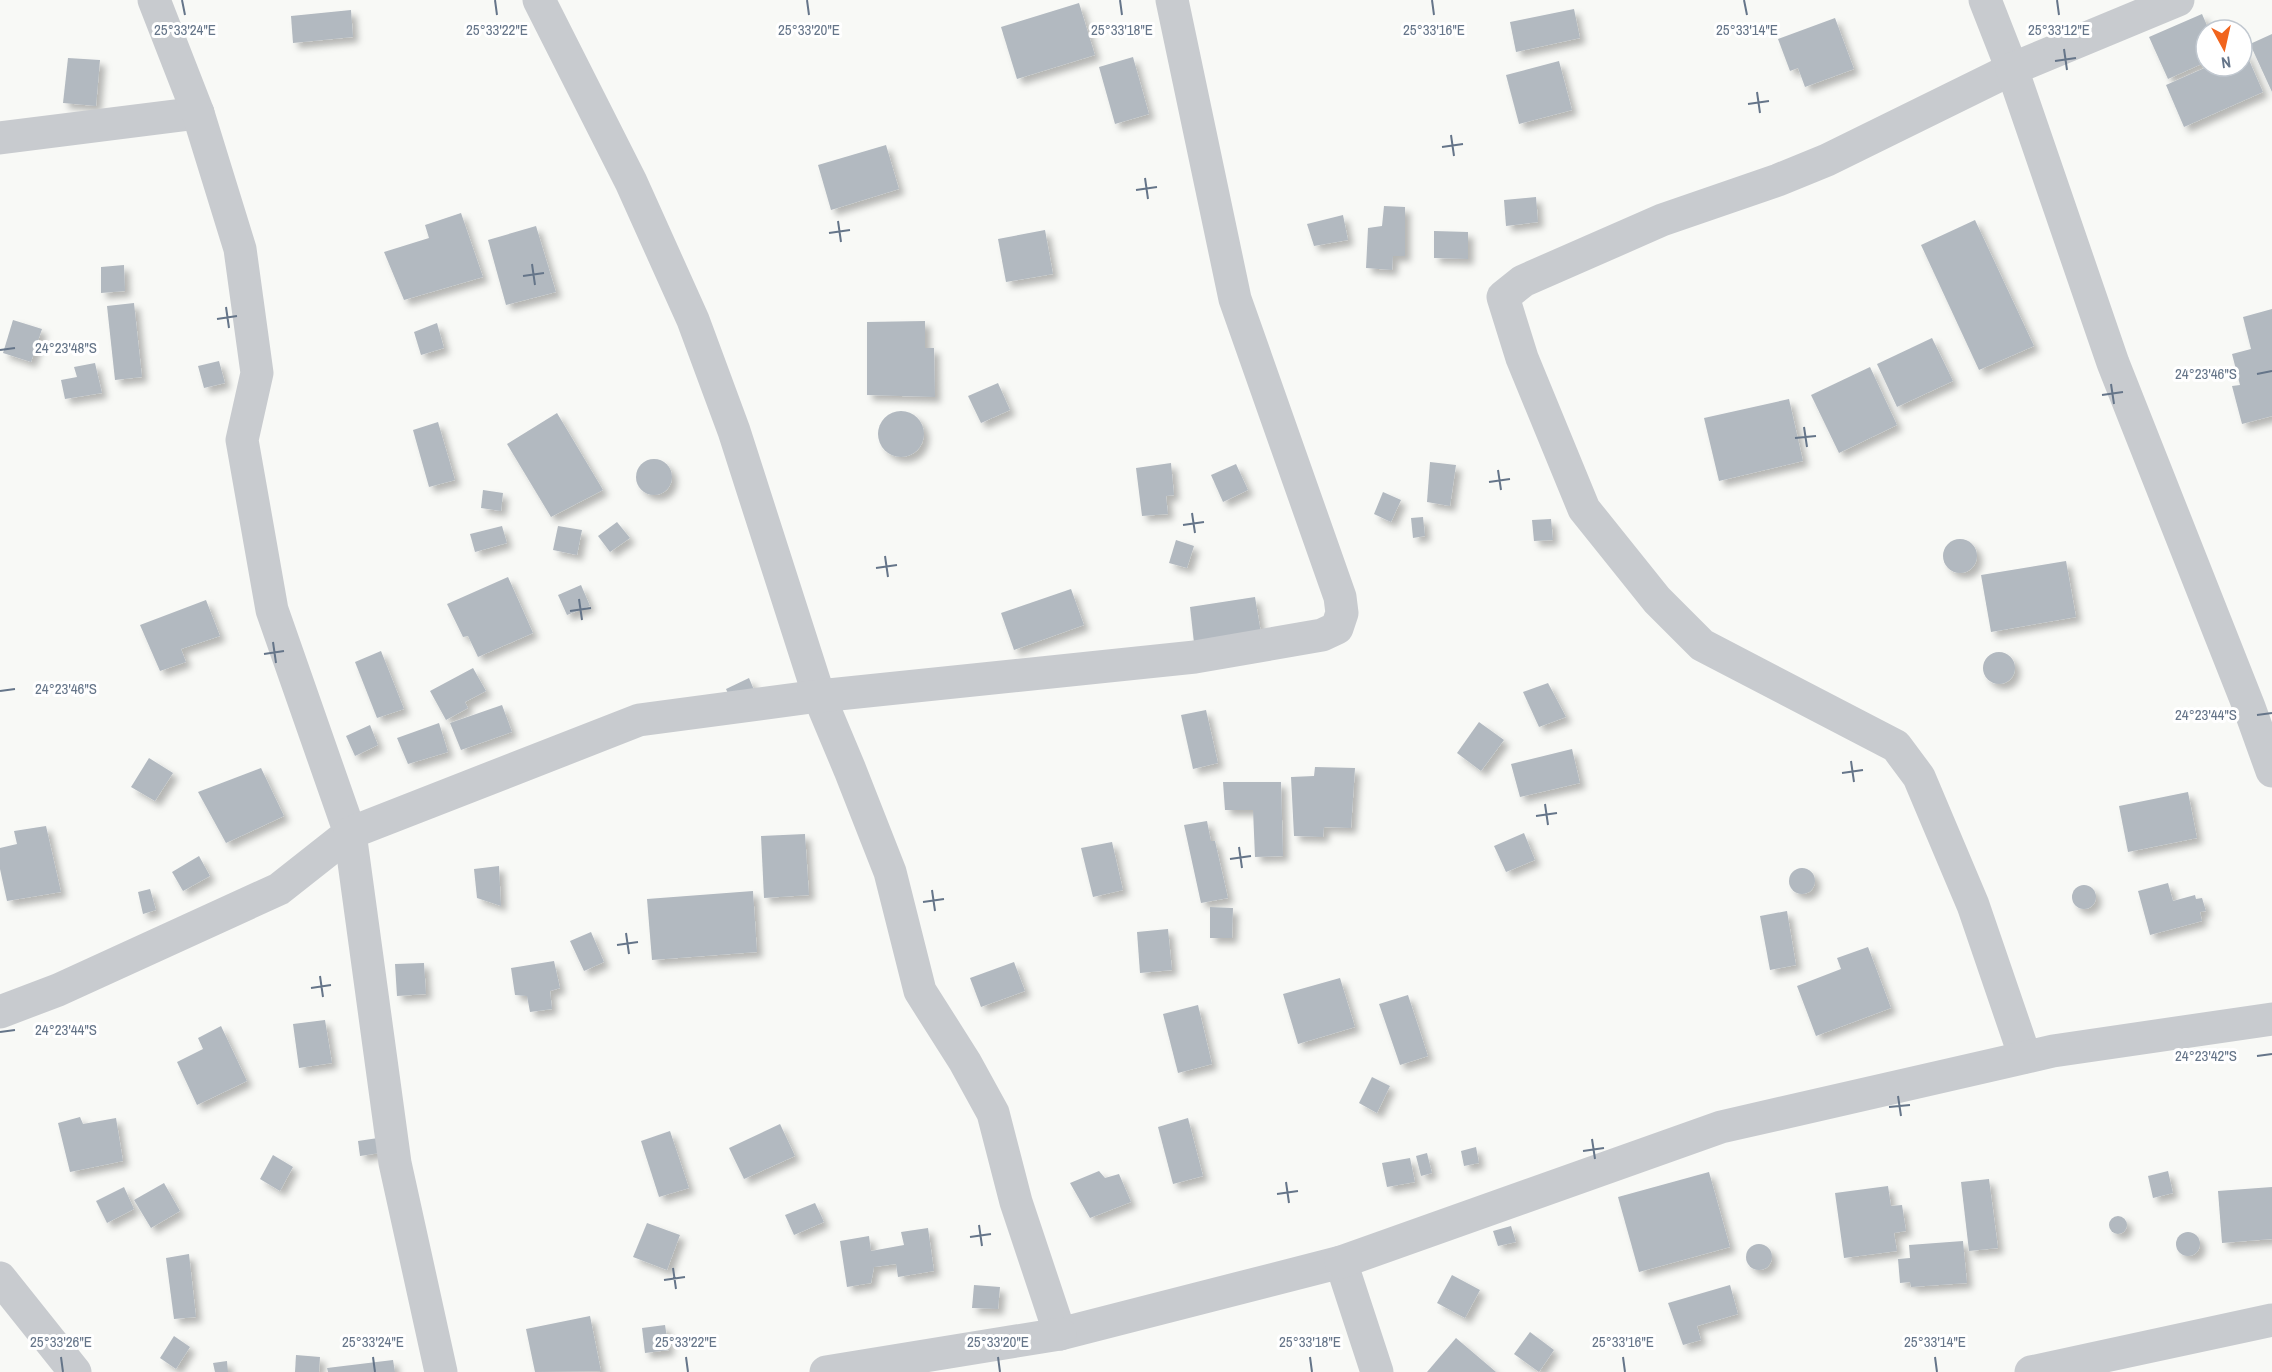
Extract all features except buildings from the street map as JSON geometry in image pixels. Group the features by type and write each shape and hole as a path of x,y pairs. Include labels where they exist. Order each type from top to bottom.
{"street":[{"path":"154,0 198,113 240,249 257,374 242,440 272,610 350,833 395,1163 441,1372"},
{"path":"539,0 631,182 693,320 734,430 819,696 890,872 920,991 965,1062 993,1113 1016,1202 1060,1334"},
{"path":"0,1012 58,990 279,889 350,833 639,720 819,696 1195,657 1323,635 1337,628 1342,613 1340,597 1235,299 1172,0"},
{"path":"1985,0 2012,69 2113,363 2249,707 2272,771"},
{"path":"2025,1057 1973,905 1919,777 1896,746 1702,645 1657,600 1584,509 1522,358 1503,297 1524,281 1662,220 1778,180 1827,160 2012,69 2178,0"},
{"path":"0,138 198,113"},
{"path":"826,1372 1060,1334 1341,1262 1720,1127 2053,1051 2272,1019"},
{"path":"1341,1262 1377,1372"},
{"path":"0,1278 75,1372"},
{"path":"2031,1372 2272,1320"}]}
